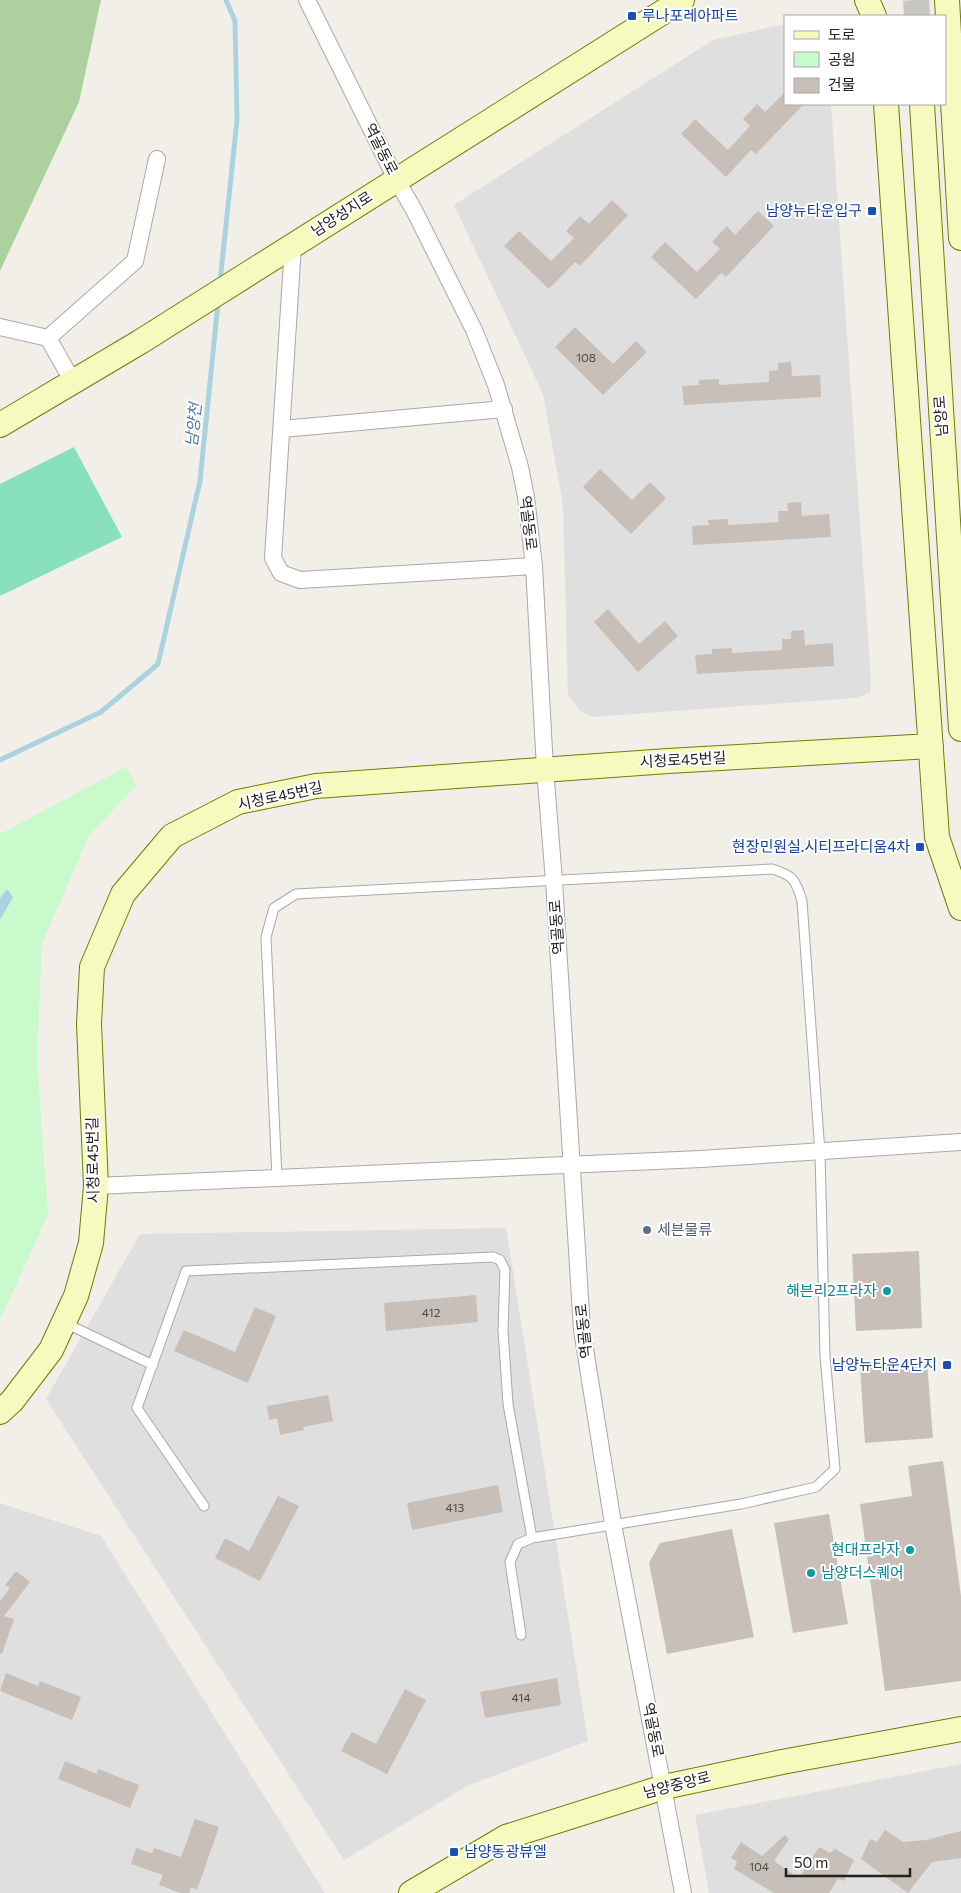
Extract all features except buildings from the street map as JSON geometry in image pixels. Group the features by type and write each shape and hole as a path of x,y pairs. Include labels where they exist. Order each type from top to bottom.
{"main road":[{"name":"남양성지로","path":"0,424 140,342 682,0"},
{"path":"867,0 874,15"},
{"path":"880,0 880,15"},
{"path":"947,5 961,238"},
{"path":"886,105 937,837 961,908"},
{"name":"남양로","path":"922,105 961,728"},
{"name":"시청로45번길","path":"0,1412 12,1401 51,1350 76,1296 91,1243 96,1186 88,1024 92,967 123,894 172,836 238,802 316,786 668,760 930,746"},
{"path":"924,1736 961,1712"},
{"name":"남양중앙로","path":"411,1893 506,1837 664,1787 782,1762 961,1729"},
{"path":"924,1736 961,1742"}],"street":[{"name":"역골동로","path":"307,0 396,180 414,210 474,330 504,409 526,497 534,566 545,769 554,881 582,1330 613,1524 683,1893"},
{"path":"48,338 134,261 157,159"},
{"path":"294,246 273,558 281,573 300,580 534,566"},
{"path":"0,327 48,338 73,382"},
{"path":"282,429 504,409"},
{"path":"96,1186 820,1153 961,1142"}],"lane":[{"path":"277,1178 266,937 274,908 296,894 772,869 788,873 799,888 802,901 820,1153 825,1356 835,1469 816,1487 741,1504 532,1538 518,1544 510,1562 521,1635"},
{"path":"204,1506 137,1408 186,1271 493,1257 500,1260 505,1270 504,1330 508,1404 532,1538"},
{"path":"63,1322 153,1365"}],"shaded area":[{"path":"784,24 784,105 831,105 871,680 870,693 855,698 592,717 579,710 568,695 563,505 543,394 454,205 713,40"},
{"path":"506,1228 588,1741 469,1785 344,1860 46,1399 140,1234"},
{"path":"0,1503 101,1536 325,1893 0,1893"},
{"path":"961,1764 961,1893 709,1893 695,1815"}],"green space":[{"path":"0,0 101,0 79,102 0,271"},
{"path":"74,447 122,537 0,596 0,484"},
{"path":"126,767 136,785 89,836 42,943 37,1059 48,1215 0,1320 0,834"}],"water":[{"path":"7,889 13,897 0,920 0,898"}],"waterway":[{"name":"남양천","path":"220,282 237,120 235,21 226,0"},
{"name":"남양천","path":"0,760 101,712 158,664 200,481 218,303"}],"tunnel":[{"path":"916,0 917,15"}],"place":[{"name":"루나포레아파트","path":"632,16"},
{"name":"남양뉴타운입구","path":"872,211"},
{"name":"현장민원실.시티프라디움4차","path":"920,847"},
{"name":"세븐물류","path":"647,1230"},
{"name":"해븐리2프라자","path":"887,1291"},
{"name":"남양뉴타운4단지","path":"947,1365"},
{"name":"현대프라자","path":"910,1550"},
{"name":"남양더스퀘어","path":"811,1573"},
{"name":"남양동광뷰엘","path":"454,1852"}]}
